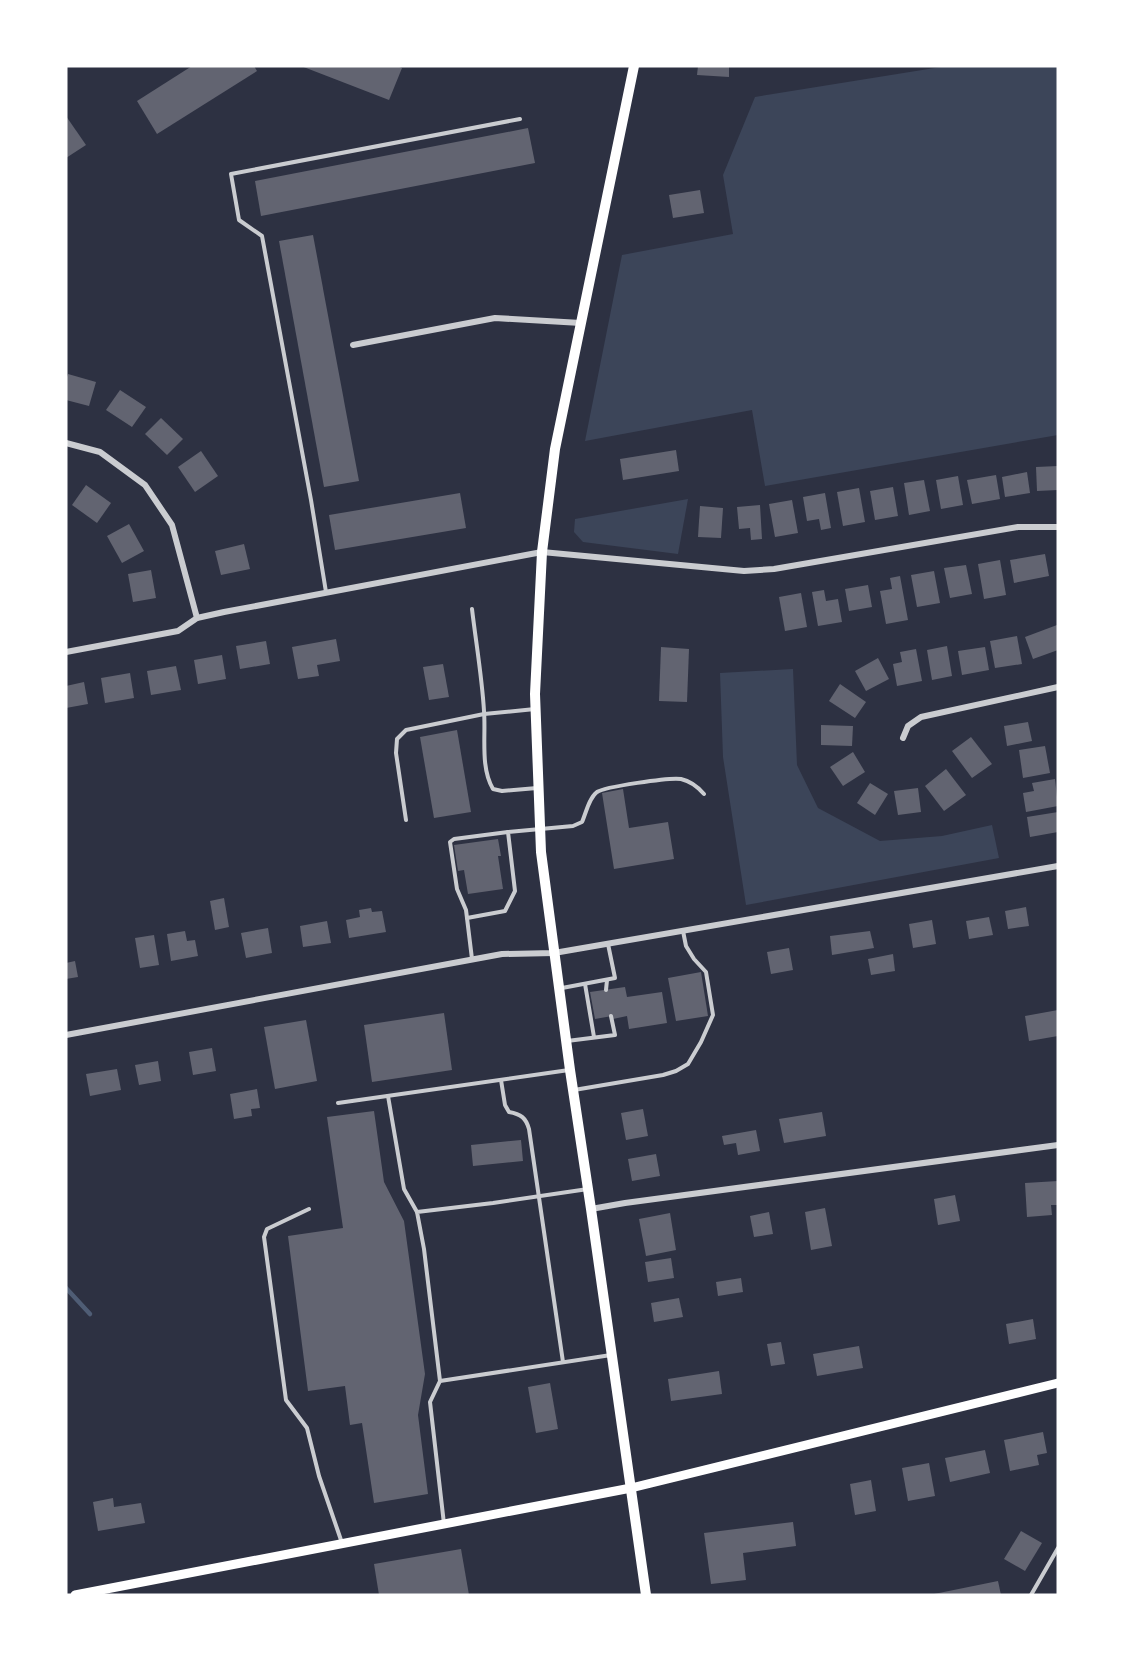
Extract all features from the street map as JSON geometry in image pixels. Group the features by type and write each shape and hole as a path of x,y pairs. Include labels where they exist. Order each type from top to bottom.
{"main road":[{"path":"634,66 555,449 542,552 536,709 541,852 646,1595"},
{"path":"75,1595 631,1488 1058,1383"}],"street":[{"path":"353,345 495,318 581,323"},
{"path":"66,443 100,452 145,485 172,525 197,618"},
{"path":"66,652 178,631 197,618 542,552 744,571 774,569 1018,527 1058,527"},
{"path":"903,738 908,726 921,717 1057,689"},
{"path":"66,1035 502,954 554,953 1058,866"},
{"path":"591,1209 1058,1144"}],"lane":[{"path":"327,593 262,236 239,220 231,174 520,119"},
{"path":"472,609 484,714 483,738 488,781 493,789 502,791 539,788"},
{"path":"405,820 396,753 397,739 406,730 484,714 536,709"},
{"path":"471,960 466,910 457,889 450,842 454,839 573,826 582,822 592,798 598,791 609,788 672,778 683,779 698,786 704,794"},
{"path":"467,918 505,911 509,905 515,891 508,832"},
{"path":"573,1090 663,1075 688,1064 702,1042 713,1015 706,972 686,946 683,931"},
{"path":"559,989 615,978 608,943"},
{"path":"606,990 607,980"},
{"path":"585,984 594,1037"},
{"path":"566,1041 615,1035 611,1016"},
{"path":"338,1103 570,1070"},
{"path":"501,1080 505,1105 509,1112 519,1114 526,1120 529,1129 563,1362"},
{"path":"388,1096 404,1189 417,1212 424,1249 440,1381 430,1402 444,1524"},
{"path":"417,1212 588,1189"},
{"path":"309,1209 267,1229 264,1237 286,1400 307,1428 319,1476 342,1544"},
{"path":"440,1381 612,1355"},
{"path":"1031,1595 1058,1548"}],"shaded area":[{"path":"947,66 1058,66 1058,435 765,486 752,410 585,441 622,255 733,234 723,175 755,97"},
{"path":"688,499 678,554 583,542 574,532 575,519"},
{"path":"793,669 797,765 818,808 880,841 942,836 992,825 999,858 746,905 723,757 720,673"}],"building":[{"path":"192,66 254,66 257,71 157,134 137,101"},
{"path":"301,66 397,66 402,68 389,100"},
{"path":"698,66 729,66 729,77 697,75"},
{"path":"66,116 86,145 66,158"},
{"path":"528,128 535,163 261,216 255,181"},
{"path":"700,190 704,213 673,218 669,195"},
{"path":"313,235 359,481 324,487 279,241"},
{"path":"68,374 96,382 89,406 66,400"},
{"path":"120,390 146,407 132,427 106,410"},
{"path":"161,418 183,439 167,455 145,434"},
{"path":"676,450 679,471 623,480 620,459"},
{"path":"201,451 218,476 195,492 178,467"},
{"path":"1058,466 1058,490 1037,491 1036,467"},
{"path":"1027,472 1030,493 1005,497 1002,477"},
{"path":"996,475 1000,499 972,504 967,480"},
{"path":"958,476 963,505 941,509 936,480"},
{"path":"924,480 930,511 909,515 904,483"},
{"path":"86,485 111,503 97,523 72,505"},
{"path":"893,487 898,516 875,520 870,491"},
{"path":"859,488 865,522 843,526 837,492"},
{"path":"460,493 466,528 335,550 329,515"},
{"path":"825,493 831,528 821,530 819,519 807,521 803,497"},
{"path":"792,500 798,533 775,537 769,504"},
{"path":"760,505 762,539 751,540 750,528 739,529 737,507"},
{"path":"700,506 723,508 721,538 698,537"},
{"path":"129,524 144,551 122,563 107,536"},
{"path":"244,544 250,569 221,575 215,551"},
{"path":"1045,554 1049,576 1014,583 1010,560"},
{"path":"1000,560 1006,595 984,599 978,564"},
{"path":"966,565 972,594 950,598 944,568"},
{"path":"151,570 156,598 133,602 128,574"},
{"path":"934,571 940,603 917,607 911,575"},
{"path":"900,576 908,620 886,624 880,591 892,589 890,578"},
{"path":"868,585 872,607 849,611 845,589"},
{"path":"824,590 826,601 838,599 842,622 818,626 812,592"},
{"path":"801,593 807,627 785,631 779,597"},
{"path":"1057,625 1058,650 1033,659 1025,637"},
{"path":"1017,636 1022,664 995,668 990,641"},
{"path":"336,639 340,661 317,665 319,676 298,679 292,647"},
{"path":"266,641 270,664 240,669 236,646"},
{"path":"947,646 952,676 932,680 927,650"},
{"path":"661,647 689,649 687,702 659,701"},
{"path":"985,647 989,670 962,675 958,651"},
{"path":"916,649 922,681 897,686 893,664 902,662 900,652"},
{"path":"222,655 226,679 198,684 194,660"},
{"path":"878,658 889,679 866,691 855,671"},
{"path":"443,664 449,697 429,700 423,667"},
{"path":"176,666 181,690 151,695 147,671"},
{"path":"130,673 134,698 105,703 101,678"},
{"path":"84,682 88,704 66,708 66,686"},
{"path":"840,684 866,702 855,718 829,701"},
{"path":"1028,722 1032,741 1007,746 1004,726"},
{"path":"821,725 853,726 852,746 821,745"},
{"path":"457,730 471,812 434,818 420,737"},
{"path":"971,737 992,764 972,778 952,751"},
{"path":"1045,746 1050,773 1023,778 1019,750"},
{"path":"853,752 865,772 843,786 830,767"},
{"path":"946,769 966,795 944,811 925,786"},
{"path":"1055,779 1058,806 1026,812 1023,793 1034,791 1032,783"},
{"path":"870,783 888,794 875,815 857,803"},
{"path":"918,788 921,812 898,815 894,791"},
{"path":"623,789 629,828 668,822 674,859 614,869 602,793"},
{"path":"1058,812 1058,832 1030,837 1027,817"},
{"path":"498,839 503,889 468,894 464,870 458,871 454,845"},
{"path":"224,898 229,927 215,930 210,901"},
{"path":"1026,907 1029,926 1008,929 1005,911"},
{"path":"371,908 372,912 382,911 386,932 349,938 346,920 360,917 359,910"},
{"path":"989,917 993,935 969,939 966,921"},
{"path":"932,920 936,944 913,948 909,924"},
{"path":"327,921 331,943 303,947 300,926"},
{"path":"268,928 272,953 246,958 241,933"},
{"path":"185,931 187,941 195,940 198,956 171,961 167,934"},
{"path":"870,931 874,948 832,955 830,936"},
{"path":"154,935 159,965 140,968 135,938"},
{"path":"789,948 793,970 771,974 767,952"},
{"path":"893,954 895,971 871,975 868,959"},
{"path":"75,961 78,977 66,979 66,963"},
{"path":"701,972 708,1016 676,1021 668,978"},
{"path":"625,987 627,997 662,992 667,1023 629,1029 627,1016 595,1019 590,992"},
{"path":"1058,1010 1058,1036 1029,1041 1025,1016"},
{"path":"444,1013 452,1070 372,1082 364,1025"},
{"path":"306,1020 317,1081 275,1089 264,1027"},
{"path":"212,1048 216,1071 193,1075 189,1052"},
{"path":"158,1061 161,1081 139,1085 135,1065"},
{"path":"117,1069 121,1090 90,1096 86,1074"},
{"path":"257,1089 260,1108 251,1109 252,1116 234,1119 230,1094"},
{"path":"643,1109 648,1136 626,1140 621,1113"},
{"path":"374,1111 384,1182 404,1221 425,1374 418,1415 428,1494 374,1503 362,1423 350,1425 345,1386 308,1391 288,1236 343,1228 327,1117"},
{"path":"822,1112 826,1136 784,1143 779,1119"},
{"path":"756,1130 760,1151 738,1155 736,1143 724,1145 722,1136"},
{"path":"521,1140 523,1161 473,1166 471,1145"},
{"path":"656,1154 660,1176 632,1181 628,1159"},
{"path":"1058,1181 1058,1205 1051,1205 1052,1215 1027,1217 1025,1183"},
{"path":"955,1195 960,1221 938,1225 934,1199"},
{"path":"825,1208 832,1246 811,1250 805,1212"},
{"path":"769,1212 773,1234 754,1237 750,1216"},
{"path":"670,1213 676,1250 646,1256 639,1219"},
{"path":"671,1258 674,1278 648,1282 645,1262"},
{"path":"741,1278 743,1292 718,1296 716,1282"},
{"path":"679,1298 683,1317 654,1322 651,1303"},
{"path":"1033,1319 1036,1339 1009,1344 1006,1324"},
{"path":"781,1342 785,1364 771,1366 767,1344"},
{"path":"859,1346 863,1368 817,1376 813,1354"},
{"path":"719,1371 722,1394 671,1401 668,1379"},
{"path":"550,1383 558,1429 536,1433 528,1387"},
{"path":"1043,1432 1047,1453 1037,1455 1039,1465 1010,1471 1004,1440"},
{"path":"985,1450 990,1473 950,1482 945,1458"},
{"path":"929,1463 935,1496 908,1501 902,1468"},
{"path":"871,1480 876,1511 855,1515 850,1484"},
{"path":"113,1498 114,1507 141,1503 145,1523 98,1531 93,1502"},
{"path":"793,1522 796,1546 743,1553 746,1580 711,1584 704,1533"},
{"path":"1021,1531 1042,1543 1025,1571 1004,1559"},
{"path":"461,1549 469,1595 379,1595 374,1564"},
{"path":"998,1581 1001,1595 934,1595 934,1594"}],"waterway":[{"path":"66,1288 90,1314"}]}
